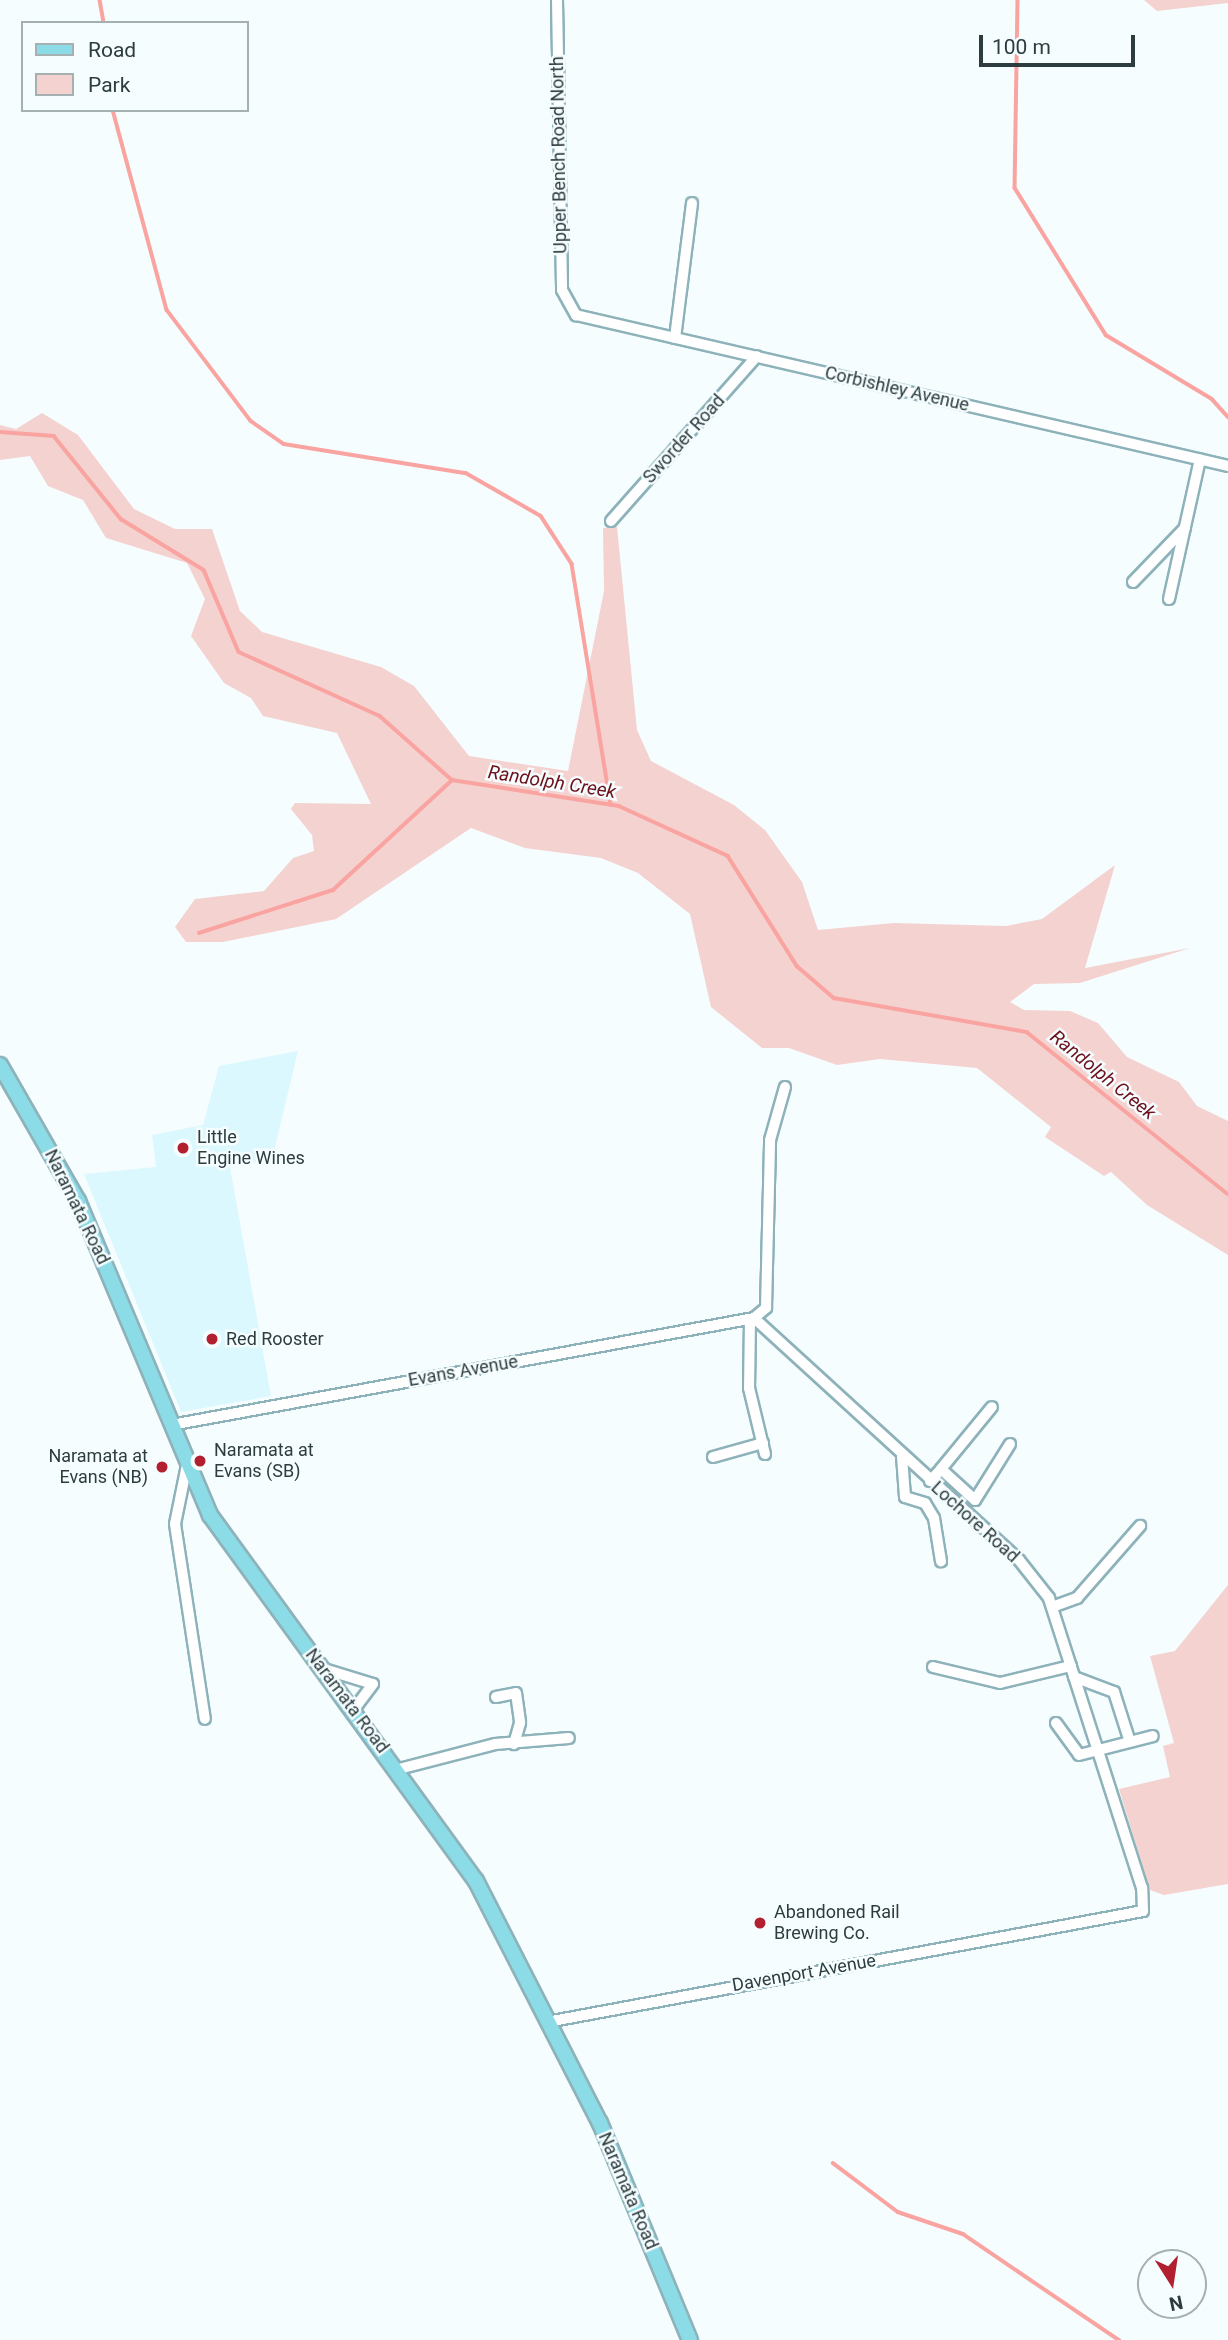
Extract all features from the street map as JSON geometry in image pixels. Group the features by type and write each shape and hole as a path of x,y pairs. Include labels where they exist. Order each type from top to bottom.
{"main road":[{"name":"Naramata Road","path":"0,1065 78,1201 210,1515 464,1860 600,2123 690,2340"}],"street":[{"name":"Upper Bench Road North","path":"557,0 562,290 568,309"},
{"path":"675,338 692,203"},
{"name":"Corbishley Avenue","path":"568,309 675,338 1228,466"},
{"name":"Sworder Road","path":"611,521 757,356"},
{"path":"1169,599 1200,459"},
{"path":"1133,582 1185,528"},
{"path":"713,1457 764,1449 749,1388 752,1319 765,1308 770,1140 785,1087"},
{"name":"Evans Avenue","path":"171,1425 752,1319"},
{"name":"Lochore Road","path":"752,1319 1019,1560 1052,1607 1142,1888 1143,1912"},
{"path":"930,1481 992,1407"},
{"path":"941,1469 975,1500 1010,1444"},
{"path":"902,1456 905,1497 925,1503 934,1518 941,1561"},
{"path":"187,1465 175,1524 205,1719"},
{"path":"1052,1607 1077,1598 1140,1526"},
{"path":"933,1667 1000,1683 1072,1671 1114,1692 1130,1742"},
{"path":"324,1669 373,1684 354,1709"},
{"path":"496,1696 516,1693 520,1723 514,1744"},
{"path":"1056,1724 1079,1755 1153,1735"},
{"path":"398,1769 514,1744 569,1738"},
{"name":"Davenport Avenue","path":"547,2022 1143,1912"}],"shaded area":[{"path":"298,1051 272,1159 230,1167 271,1396 181,1412 84,1174 156,1167 152,1135 203,1125 219,1066"}],"green space":[{"path":"1144,0 1228,0 1228,3 1157,11"},
{"path":"42,413 78,435 134,509 175,529 212,529 240,611 262,632 381,667 414,686 469,756 568,771 604,591 603,528 617,527 637,730 651,761 734,805 765,830 802,882 818,930 894,923 1006,926 1042,919 1115,865 1085,968 1190,948 1080,983 1034,984 1010,1002 1024,1010 1070,1011 1098,1023 1127,1057 1179,1082 1197,1106 1228,1121 1228,1255 1147,1205 1111,1172 1104,1176 1045,1137 1051,1127 977,1068 880,1059 837,1065 789,1048 762,1048 711,1007 690,914 638,873 601,858 525,848 471,828 336,919 223,942 186,942 175,927 195,899 264,891 293,858 314,851 312,835 291,809 295,803 371,804 337,733 263,716 251,698 224,683 191,636 205,599 187,563 106,538 83,500 48,486 30,456 0,460 0,425 16,429"},
{"path":"1228,1585 1228,1884 1164,1895 1150,1890 1119,1789 1170,1777 1163,1746 1174,1743 1150,1656 1175,1651"}],"waterway":[{"path":"100,0 104,21"},
{"path":"1018,0 1015,188 1106,335 1212,399 1228,417"},
{"path":"114,112 167,310 251,421 284,444 466,473 541,516 572,564 611,805"},
{"name":"Randolph Creek","path":"0,432 54,436 121,519 204,570 239,652 380,716 452,780 619,806 728,856 797,966 834,998 1027,1032 1228,1194"},
{"path":"199,933 333,890 452,780"},
{"path":"833,2163 898,2212 963,2234 1119,2340"}],"place":[{"name":"Little Engine Wines","path":"183,1148"},
{"name":"Red Rooster","path":"212,1339"},
{"name":"Naramata at Evans (SB)","path":"200,1461"},
{"name":"Naramata at Evans (NB)","path":"162,1467"},
{"name":"Abandoned Rail Brewing Co.","path":"760,1923"}]}
